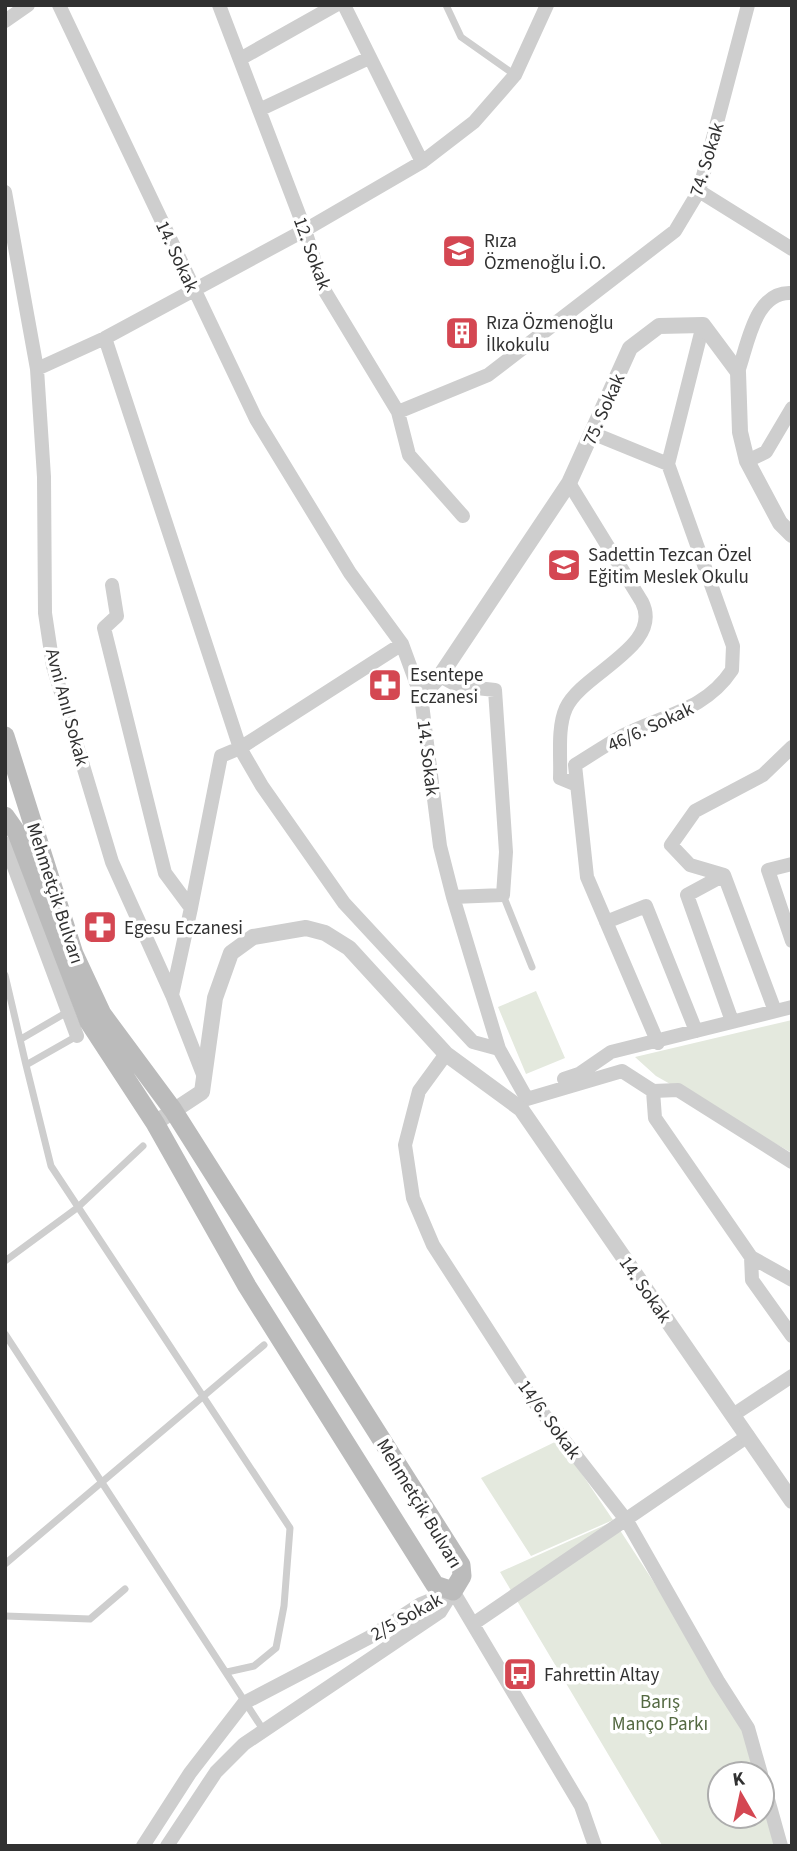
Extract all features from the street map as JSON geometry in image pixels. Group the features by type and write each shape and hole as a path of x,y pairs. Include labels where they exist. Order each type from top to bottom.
{"main road":[{"name":"Mehmetçik Bulvarı","path":"5,736 74,954 90,1024 173,1110 461,1565 462,1576 453,1591 435,1585 247,1286 155,1123 90,1024 17,833 5,816"}],"street":[{"path":"5,21 28,5"},
{"name":"14. Sokak","path":"59,5 256,419 350,573 402,644 421,696 440,846 453,897 499,1049 523,1100 792,1501"},
{"name":"12. Sokak","path":"219,5 305,230 323,288 398,412 409,455 463,516"},
{"path":"240,59 336,5"},
{"path":"344,5 422,162"},
{"path":"37,369 105,338 193,288 305,230 422,162 474,122 515,75 547,5"},
{"name":"74. Sokak","path":"398,412 488,375 676,231 699,191 748,5"},
{"path":"259,110 369,58"},
{"path":"699,191 792,249"},
{"name":"Avni Anıl Sokak","path":"5,192 37,369 44,477 45,613 53,666 112,862 172,995 204,1077"},
{"path":"792,293 780,292 765,302 738,372 740,432 747,461 780,523 792,535"},
{"path":"703,325 738,372"},
{"path":"592,433 668,464 703,325"},
{"name":"75. Sokak","path":"421,696 440,676 569,483 630,348 659,326 703,325"},
{"path":"105,338 240,748 262,786 344,904 473,1042 499,1049"},
{"path":"747,461 766,452 792,408"},
{"name":"46/6. Sokak","path":"659,1042 587,877 575,765 624,735 670,718 704,701 732,670 733,646 668,464"},
{"path":"569,483 642,602 647,618 644,629 633,644 575,693 564,712 560,778 577,785"},
{"path":"112,585 117,616 104,628 120,701 165,873 191,908"},
{"path":"172,995 221,756 240,748 402,644"},
{"path":"440,676 458,686 495,690 506,852 503,895 453,897"},
{"path":"724,875 690,865 671,845 695,811 763,775 792,747"},
{"path":"5,843 69,1012 90,1024"},
{"path":"792,864 768,870 792,941"},
{"path":"724,875 775,1011"},
{"path":"724,875 687,894 732,1021"},
{"path":"606,922 646,906 696,1031"},
{"path":"155,1123 202,1093 215,998 231,953 253,937 306,928 325,933 349,948 446,1054 523,1100 622,1070 653,1091 678,1090 792,1162"},
{"path":"523,1100 579,1074 611,1052 792,1007"},
{"name":"14/6. Sokak","path":"446,1054 419,1091 405,1145 412,1198 433,1245 535,1403 627,1521 718,1681 748,1728 757,1760"},
{"path":"653,1091 655,1118 751,1257 792,1280"},
{"path":"751,1257 752,1280 792,1336"},
{"path":"733,1415 792,1376"},
{"path":"473,1624 748,1436"},
{"path":"453,1591 581,1807 594,1846"},
{"name":"2/5 Sokak","path":"143,1846 190,1773 244,1703 370,1637 421,1604 453,1591"},
{"name":"2/5 Sokak","path":"167,1846 216,1772 244,1744 440,1612 453,1591"},
{"name":"14/6. Sokak","path":"776,1828 781,1846"}],"lane":[{"path":"446,5 461,37 515,75"},
{"path":"503,895 532,967"},
{"path":"5,975 51,1166 290,1528 284,1606 275,1648 254,1666 227,1672"},
{"path":"21,1039 69,1012"},
{"path":"26,1065 90,1024"},
{"path":"5,1261 77,1208 143,1146"},
{"path":"5,1334 47,1395 100,1485 264,1731"},
{"path":"5,1564 264,1345"},
{"path":"5,1616 90,1619 125,1589"}],"green space":[{"path":"536,991 565,1058 526,1074 498,1007"},
{"path":"792,1020 792,1153 656,1076 635,1057"},
{"path":"559,1440 613,1520 531,1556 481,1478"},
{"name":"Barış Manço Parkı","path":"614,1521 718,1681 745,1729 753,1760 706,1760 706,1830 773,1830 778,1846 662,1845 500,1572"}],"place":[{"name":"Rıza Özmenoğlu İ.O.","path":"459,251"},
{"name":"Rıza Özmenoğlu İlkokulu","path":"462,333"},
{"name":"Sadettin Tezcan Özel Eğitim Meslek Okulu","path":"564,565"},
{"name":"Esentepe Eczanesi","path":"385,685"},
{"name":"Egesu Eczanesi","path":"100,927"},
{"name":"Fahrettin Altay","path":"520,1674"}]}
